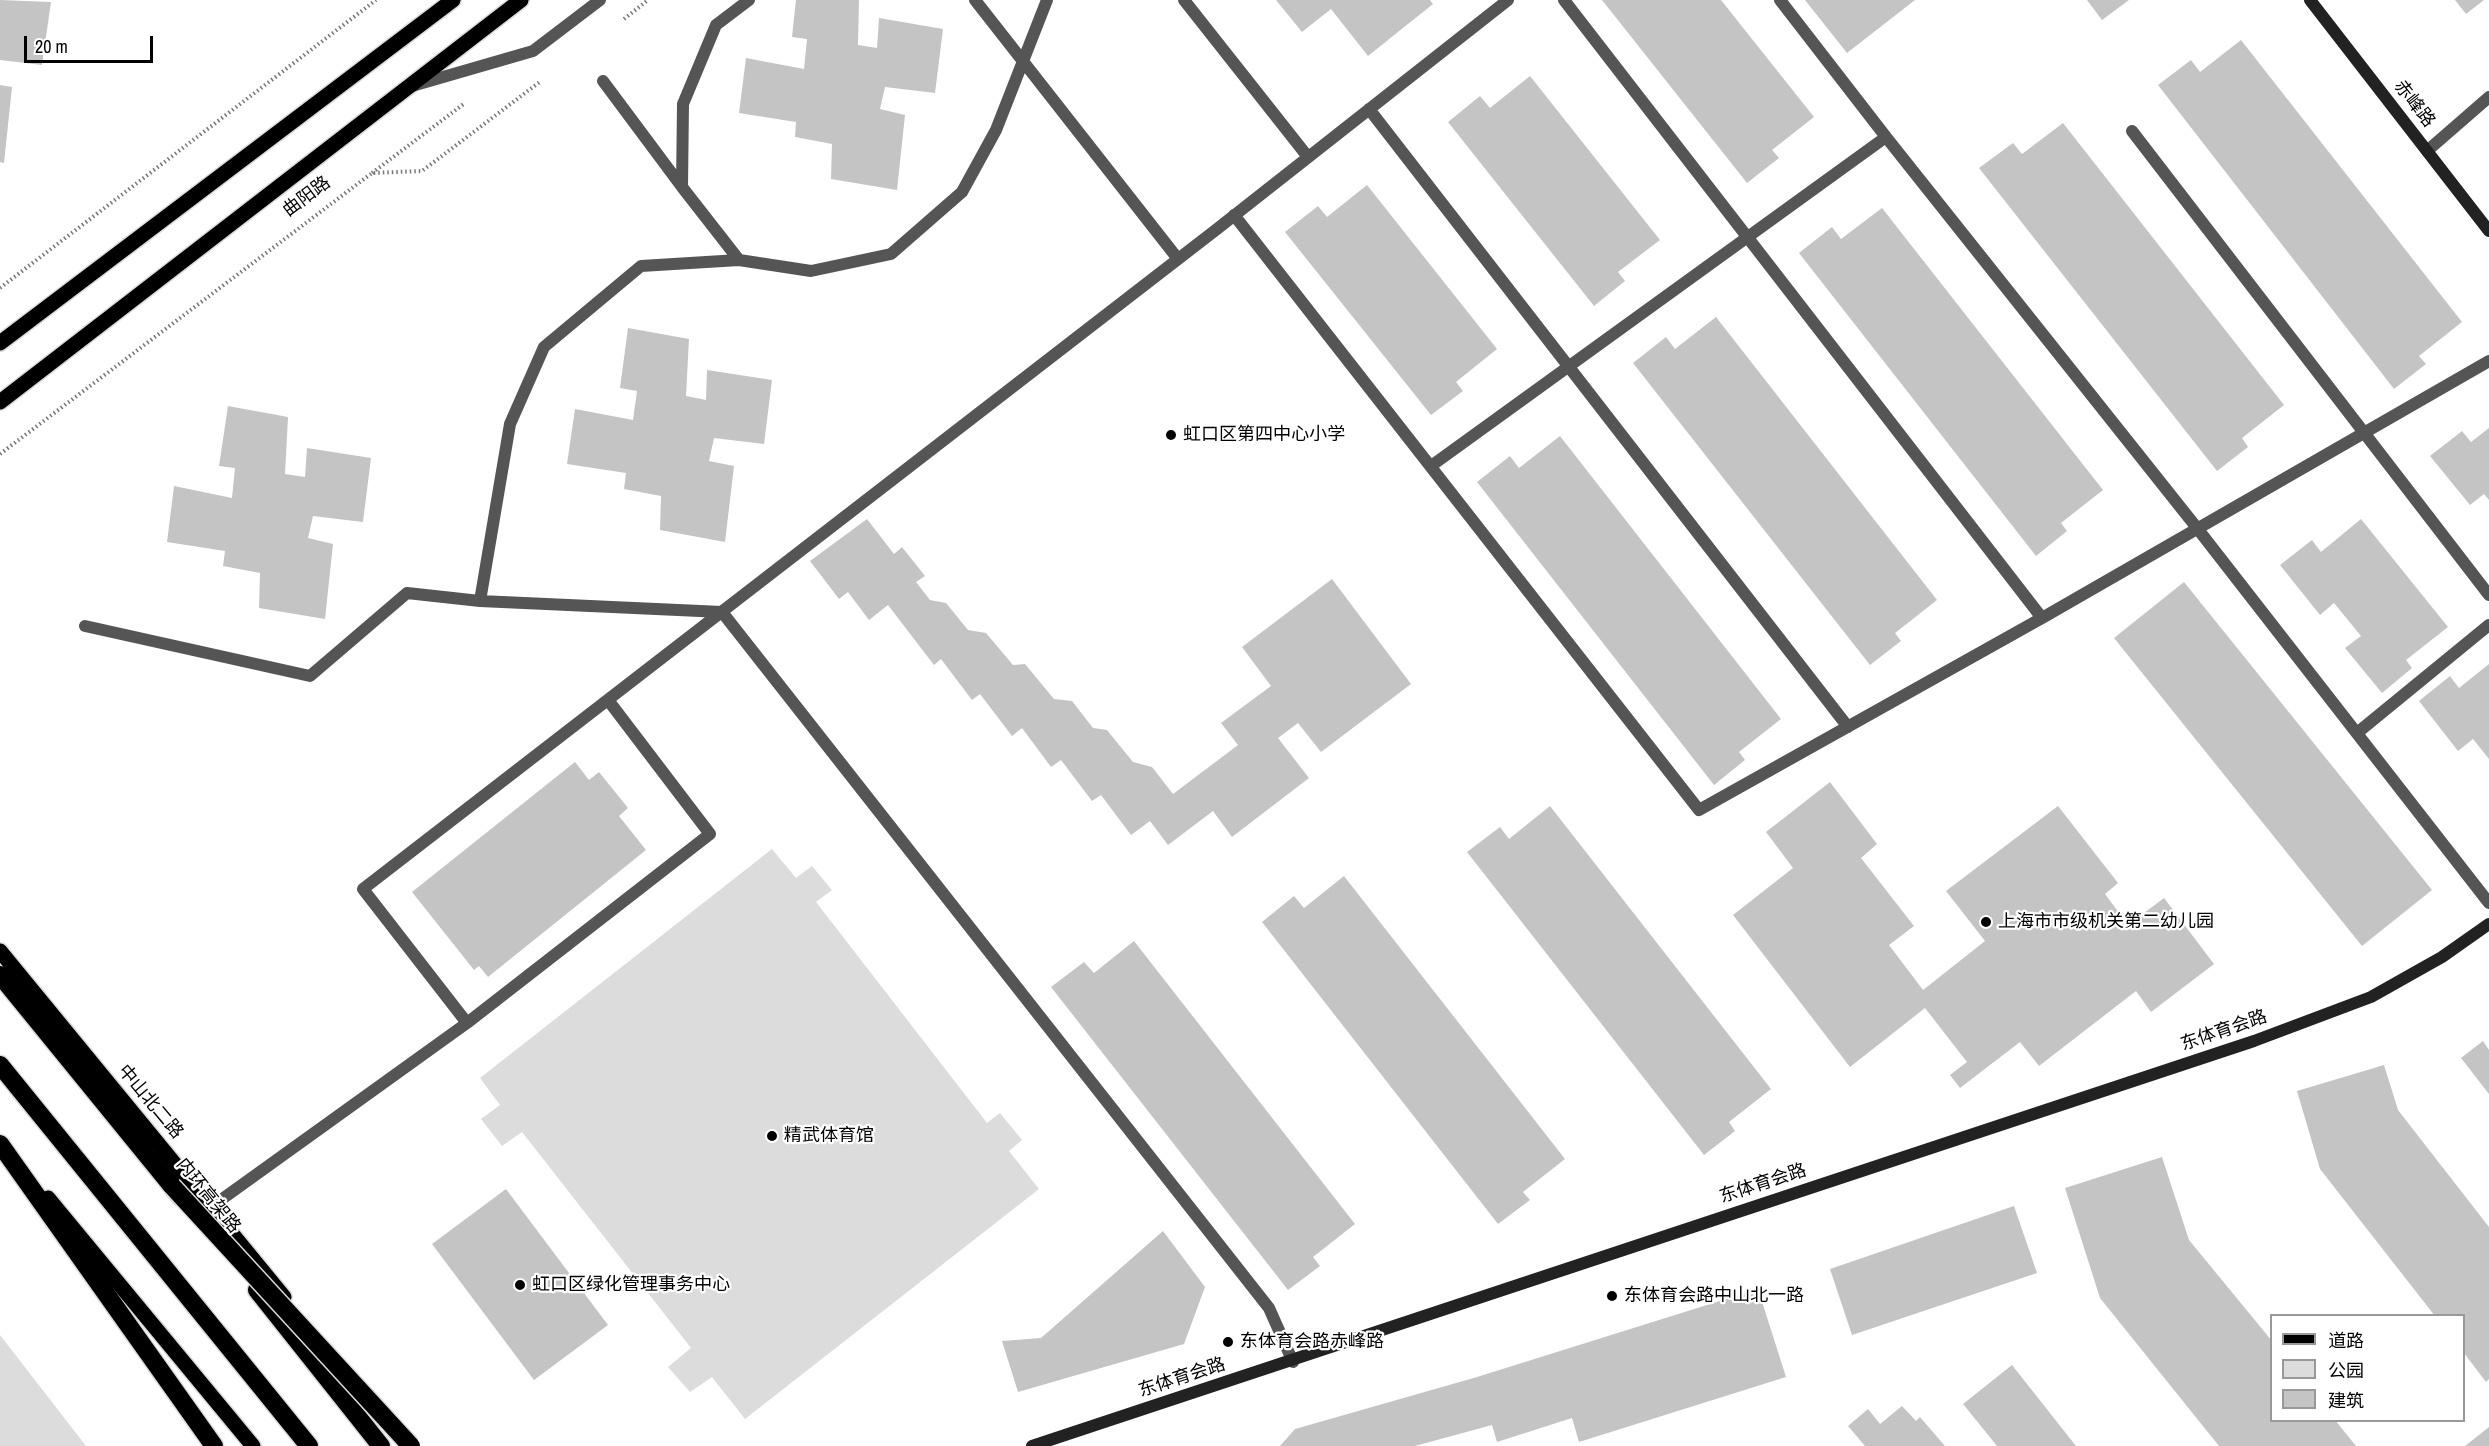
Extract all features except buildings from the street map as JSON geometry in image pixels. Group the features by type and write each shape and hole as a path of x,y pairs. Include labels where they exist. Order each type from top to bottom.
{"highway":[{"name":"内环高架路","path":"0,975 381,1446"},
{"path":"0,1065 309,1446"},
{"path":"0,1142 214,1446"},
{"path":"172,1186 411,1446"}],"main road":[{"path":"0,344 453,0"},
{"name":"曲阳路","path":"0,402 520,0"},
{"name":"中山北二路","path":"0,951 405,1446"},
{"path":"0,1142 253,1446"}],"street":[{"name":"赤峰路","path":"2310,0 2489,231"},
{"name":"东体育会路","path":"1032,1446 1293,1362 2265,1037 2371,997 2442,957 2489,924"}],"lane":[{"path":"402,89 533,51 600,0"},
{"path":"682,187 683,104 716,26 749,0"},
{"path":"975,0 1178,259"},
{"path":"480,601 510,424 544,347 641,266 739,260 811,271 891,254 962,192 996,130 1047,0"},
{"path":"1184,0 1308,157"},
{"path":"467,1023 363,889 1234,216 1508,0"},
{"path":"1564,0 2042,618"},
{"path":"1780,0 2197,528 2489,903"},
{"path":"603,81 739,260"},
{"path":"2427,151 2489,97"},
{"path":"1369,109 1848,727"},
{"path":"2132,131 2489,595"},
{"path":"1431,466 1886,136"},
{"path":"1234,216 1699,810 2042,618 2489,361"},
{"path":"85,626 309,676 407,593 480,601 722,612 1007,971 1269,1308 1293,1362"},
{"path":"2357,733 2489,625"},
{"path":"211,1207 467,1023 710,834 608,700"}],"path":[{"path":"0,288 376,0"},
{"path":"620,21 648,0"},
{"path":"372,173 422,171 544,78"},
{"name":"曲阳路","path":"0,454 467,101"}],"green space":[{"name":"精武体育馆","path":"772,849 796,878 812,866 832,890 816,902 987,1123 1000,1113 1022,1140 1009,1151 1039,1189 745,1419 712,1377 690,1392 668,1367 691,1348 522,1132 502,1146 481,1119 500,1105 480,1078"},
{"path":"0,1335 86,1446 0,1446"}],"place":[{"name":"虹口区第四中心小学","path":"1171,435"},
{"name":"上海市市级机关第二幼儿园","path":"1986,922"},
{"name":"精武体育馆","path":"772,1136"},
{"name":"虹口区绿化管理事务中心","path":"520,1285"},
{"name":"东体育会路中山北一路","path":"1612,1296"},
{"name":"东体育会路赤峰路","path":"1228,1342"}]}
